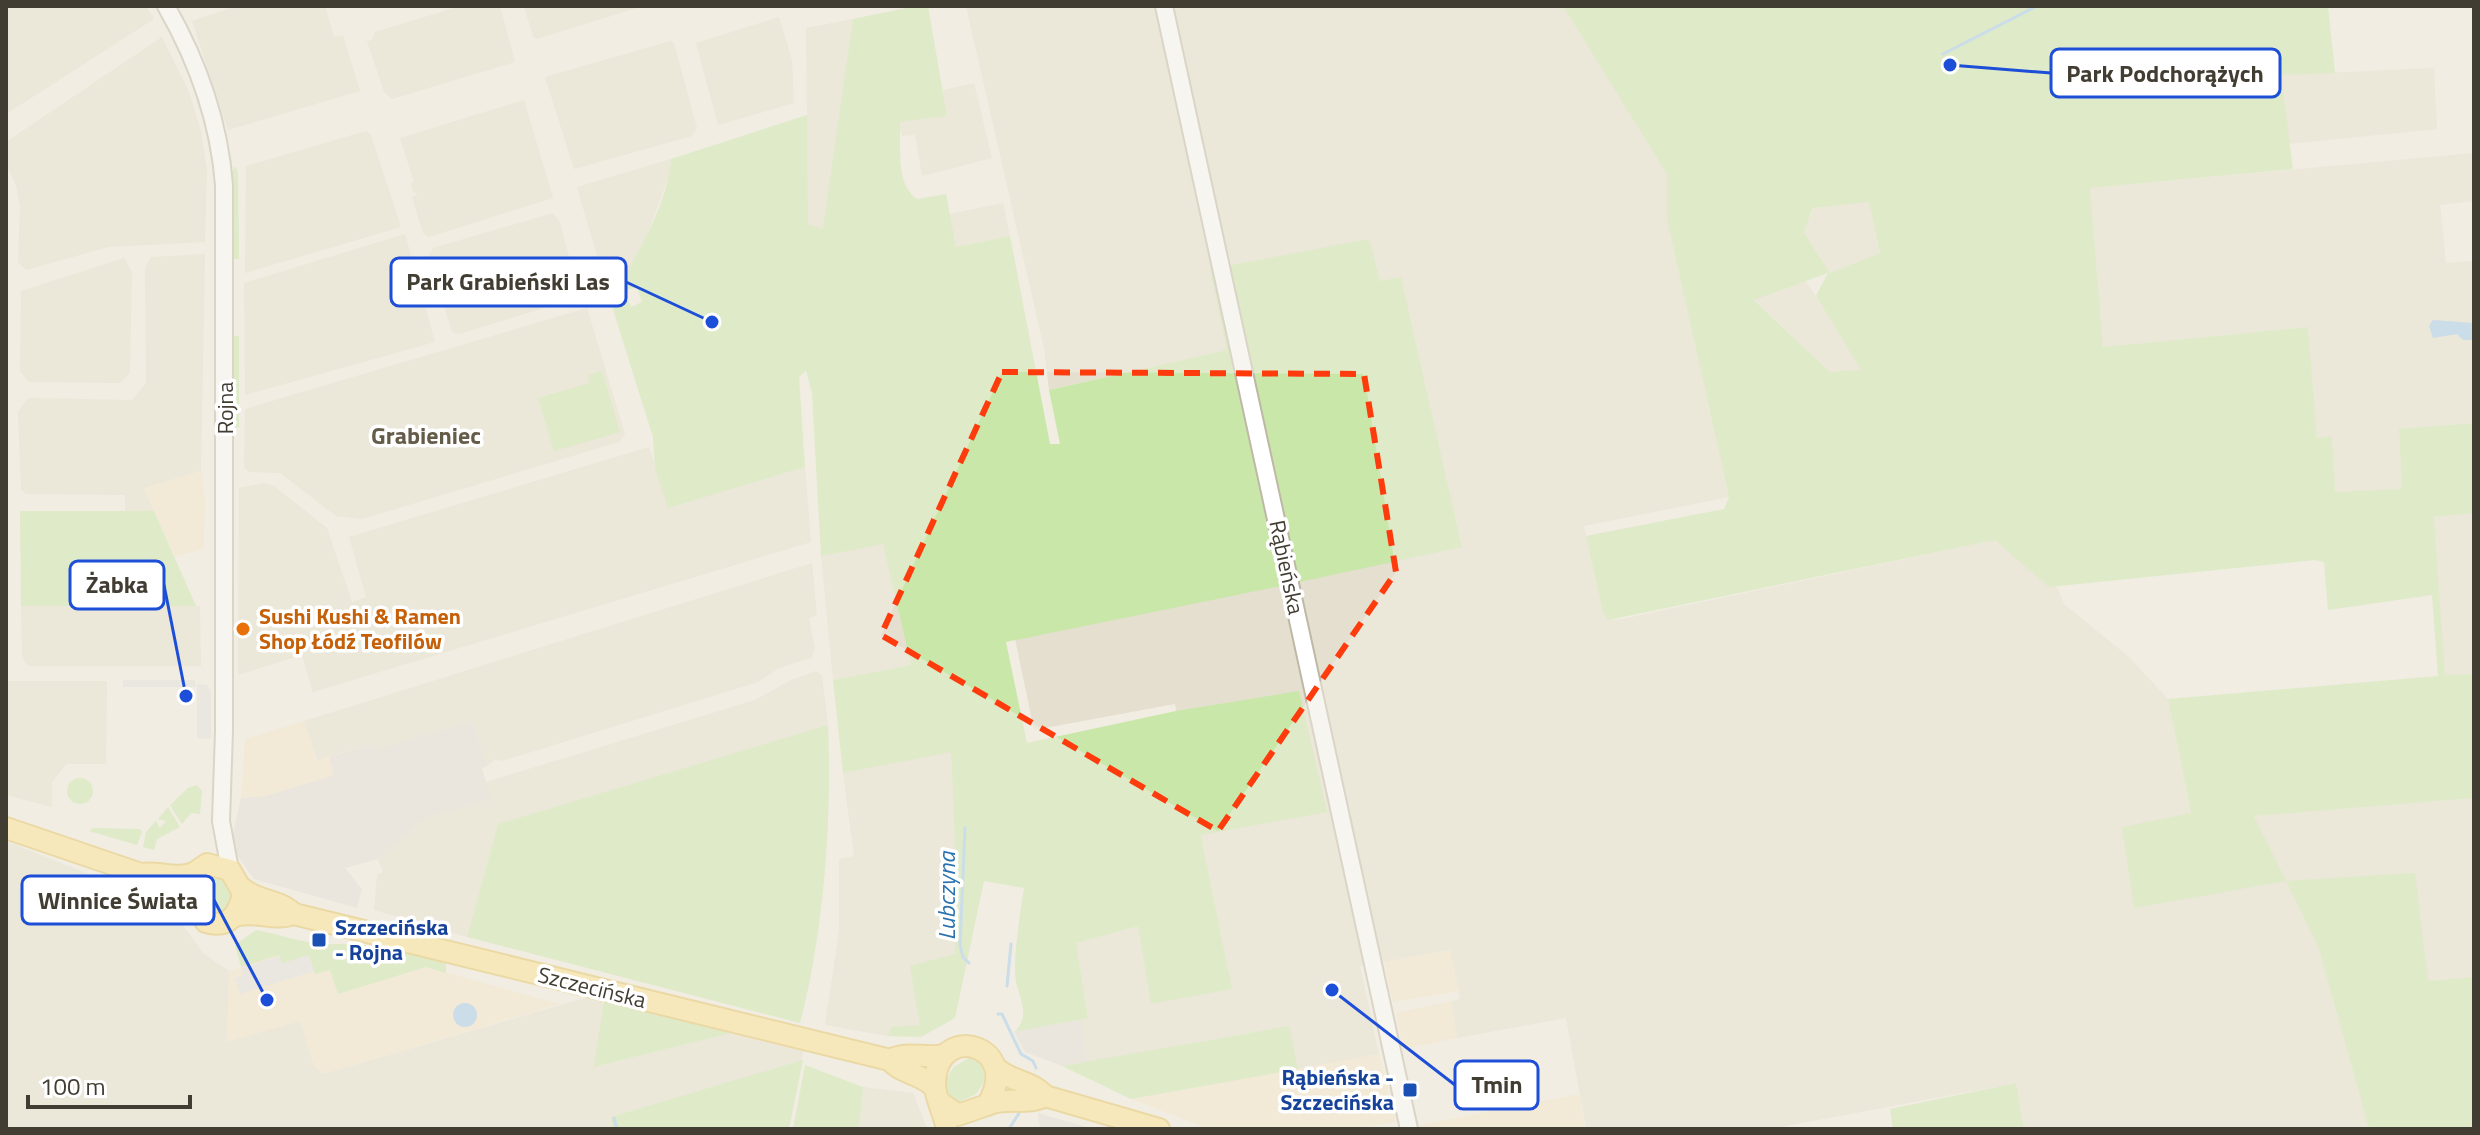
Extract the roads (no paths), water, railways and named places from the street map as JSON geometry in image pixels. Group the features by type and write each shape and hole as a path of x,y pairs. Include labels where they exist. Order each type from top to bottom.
{"main road":[{"path":"6,828 141,874 180,877 200,868 230,870 242,888 242,898 235,916 224,923 211,924 200,917 188,902 154,887 141,874"},
{"path":"188,902 187,890 200,868"},
{"name":"Szczecińska","path":"242,888 253,896 281,903 294,914 890,1060 900,1070 925,1079 938,1096"},
{"name":"Szczecińska","path":"235,916 252,913 279,918 294,914"},
{"path":"947,1129 938,1096 937,1068 944,1055 972,1045 988,1054 995,1067 1009,1078 1037,1088 1045,1096 1159,1129"},
{"name":"Szczecińska","path":"890,1060 903,1054 923,1058 944,1055"},
{"path":"968,1129 984,1107 996,1082 995,1067"},
{"path":"938,1096 958,1115 1005,1099 1036,1101 1045,1096"}],"street":[{"name":"Rojna","path":"166,6 204,86 216,131 223,179 224,691 221,821 230,870"},
{"name":"Rąbieńska","path":"1164,6 1409,1129"},
{"name":"Rojna","path":"200,868 221,821"}],"water":[{"path":"2433,320 2474,323 2474,340 2463,340 2457,334 2433,338 2429,326"},
{"path":"465,1003 474,1006 477,1015 474,1024 465,1027 456,1024 453,1015 456,1006"}],"waterway":[{"path":"1943,54 2037,6"},
{"name":"Lubczyna","path":"965,828 960,945 963,957 969,963"},
{"path":"1007,986 1011,944"},
{"name":"Lubczyna","path":"998,1014 1002,1014 1021,1054 1033,1061 1036,1068"},
{"name":"Lubczyna","path":"1009,1129 1021,1110"},
{"path":"614,1118 617,1129"}],"place":[{"name":"Park Podchorążych","path":"1950,65"},
{"name":"Park Grabieński Las","path":"712,322"},
{"name":"Sushi Kushi & Ramen Shop Łódź Teofilów","path":"243,629"},
{"name":"Żabka","path":"186,696"},
{"name":"Szczecińska - Rojna","path":"319,940"},
{"name":"Tmin","path":"1332,990"},
{"name":"Winnice Świata","path":"267,1000"},
{"name":"Rąbieńska - Szczecińska","path":"1410,1090"}],"district":[{"name":"Grabieniec","path":"426,435"}]}
